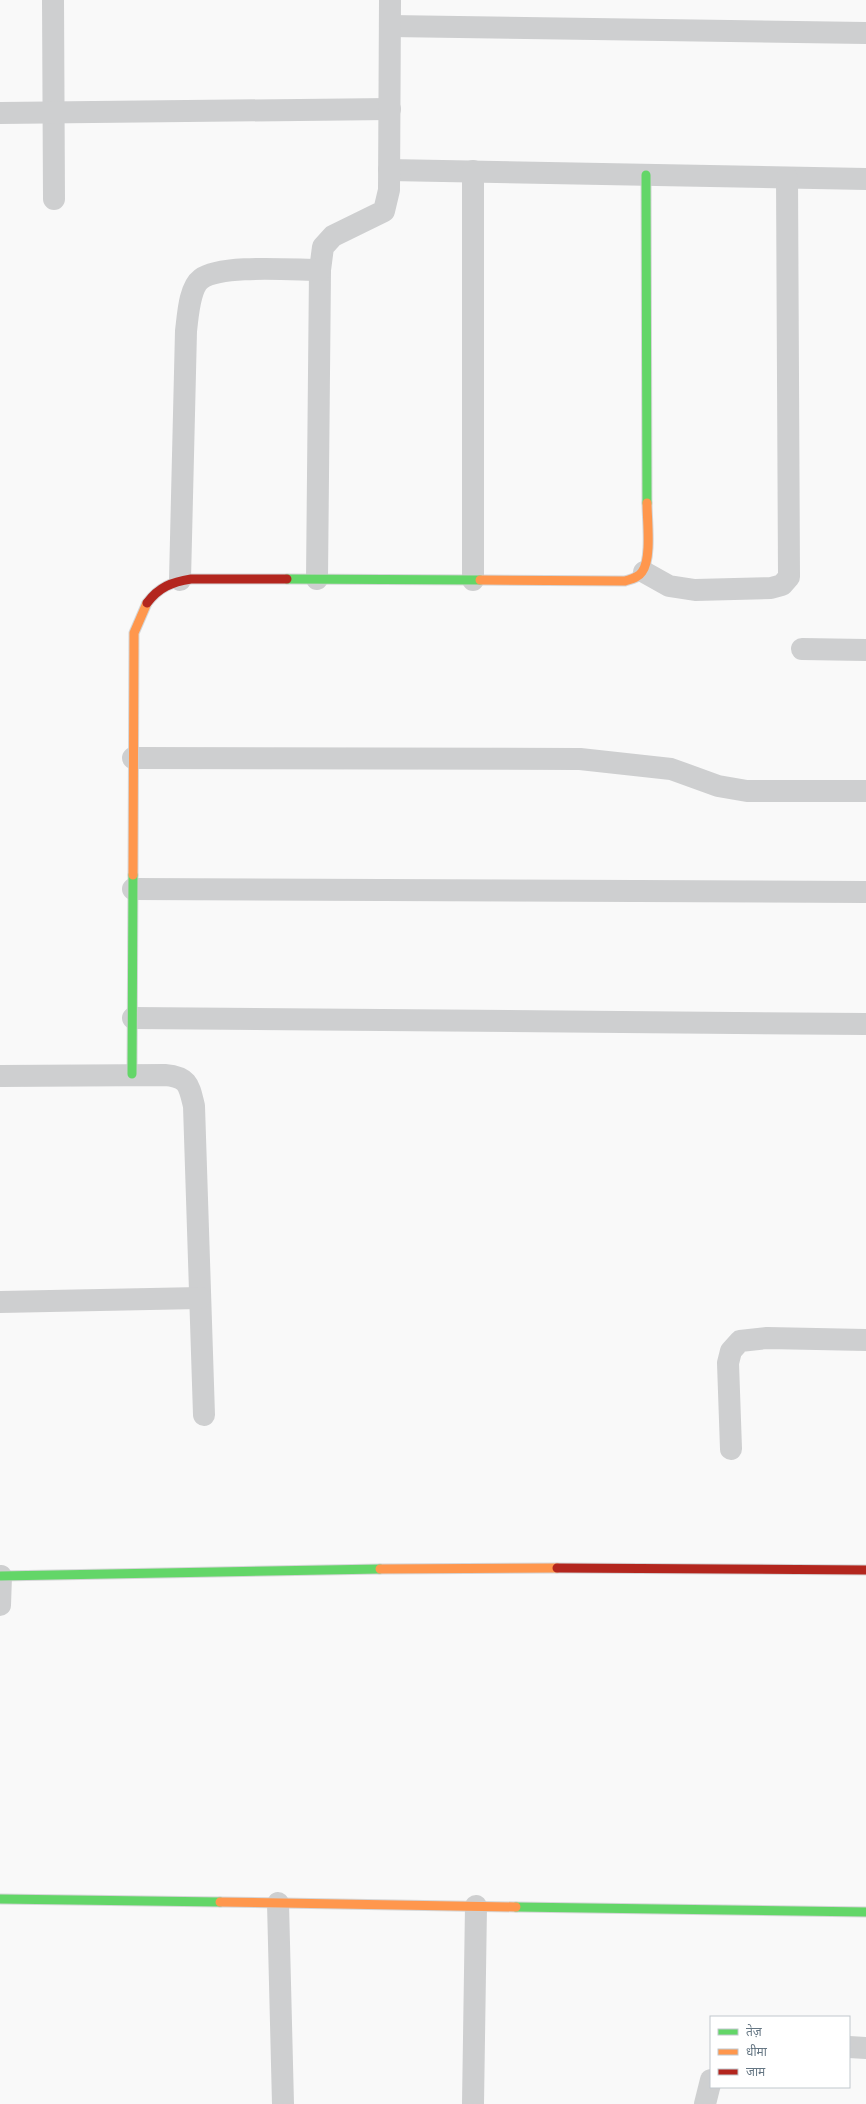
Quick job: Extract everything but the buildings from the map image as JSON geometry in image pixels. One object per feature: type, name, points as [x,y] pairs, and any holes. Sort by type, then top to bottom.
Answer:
[{"type":"street","points":[[53,0],[54,199]]},
{"type":"street","points":[[317,579],[320,270],[323,247],[333,236],[384,211],[389,190],[390,0]]},
{"type":"street","points":[[390,26],[866,33]]},
{"type":"street","points":[[0,113],[53,111],[390,109]]},
{"type":"street","points":[[389,170],[866,179]]},
{"type":"street","points":[[473,171],[473,580]]},
{"type":"street","points":[[132,1074],[134,634],[143,607],[152,595],[167,584],[180,580],[317,579],[625,581],[638,577],[644,572],[647,559],[646,175]]},
{"type":"street","points":[[644,572],[670,586],[695,590],[771,588],[782,585],[789,577],[787,178]]},
{"type":"street","points":[[180,580],[186,331],[190,298],[200,280],[212,274],[231,270],[320,270]]},
{"type":"street","points":[[802,649],[866,650]]},
{"type":"street","points":[[134,758],[580,760],[671,769],[718,786],[748,791],[866,791]]},
{"type":"street","points":[[133,889],[866,892]]},
{"type":"street","points":[[133,1018],[866,1024]]},
{"type":"street","points":[[0,1076],[132,1074],[178,1076],[188,1084],[194,1106],[204,1415]]},
{"type":"street","points":[[0,1302],[200,1298]]},
{"type":"street","points":[[731,1449],[728,1363],[731,1351],[740,1341],[767,1338],[866,1340]]},
{"type":"street","points":[[0,1605],[0,1576],[466,1567],[866,1570]]},
{"type":"street","points":[[0,1899],[866,1912]]},
{"type":"street","points":[[278,1903],[283,2104]]},
{"type":"street","points":[[473,2104],[476,1906]]},
{"type":"street","points":[[850,2047],[866,2048]]},
{"type":"street","points":[[705,2104],[710,2084]]},
{"type":"traffic: fast","points":[[646,175],[647,503]]},
{"type":"traffic: fast","points":[[287,579],[480,580]]},
{"type":"traffic: fast","points":[[132,1074],[133,875]]},
{"type":"traffic: fast","points":[[0,1576],[380,1569]]},
{"type":"traffic: fast","points":[[0,1899],[220,1902]]},
{"type":"traffic: fast","points":[[516,1907],[866,1912]]},
{"type":"traffic: slow","points":[[480,580],[625,581],[634,578],[642,572],[647,558],[647,503]]},
{"type":"traffic: slow","points":[[133,875],[134,633],[147,603]]},
{"type":"traffic: slow","points":[[380,1569],[557,1568]]},
{"type":"traffic: slow","points":[[220,1902],[516,1907]]},
{"type":"traffic: jam","points":[[147,603],[156,593],[166,586],[191,579],[287,579]]},
{"type":"traffic: jam","points":[[557,1568],[866,1570]]}]
